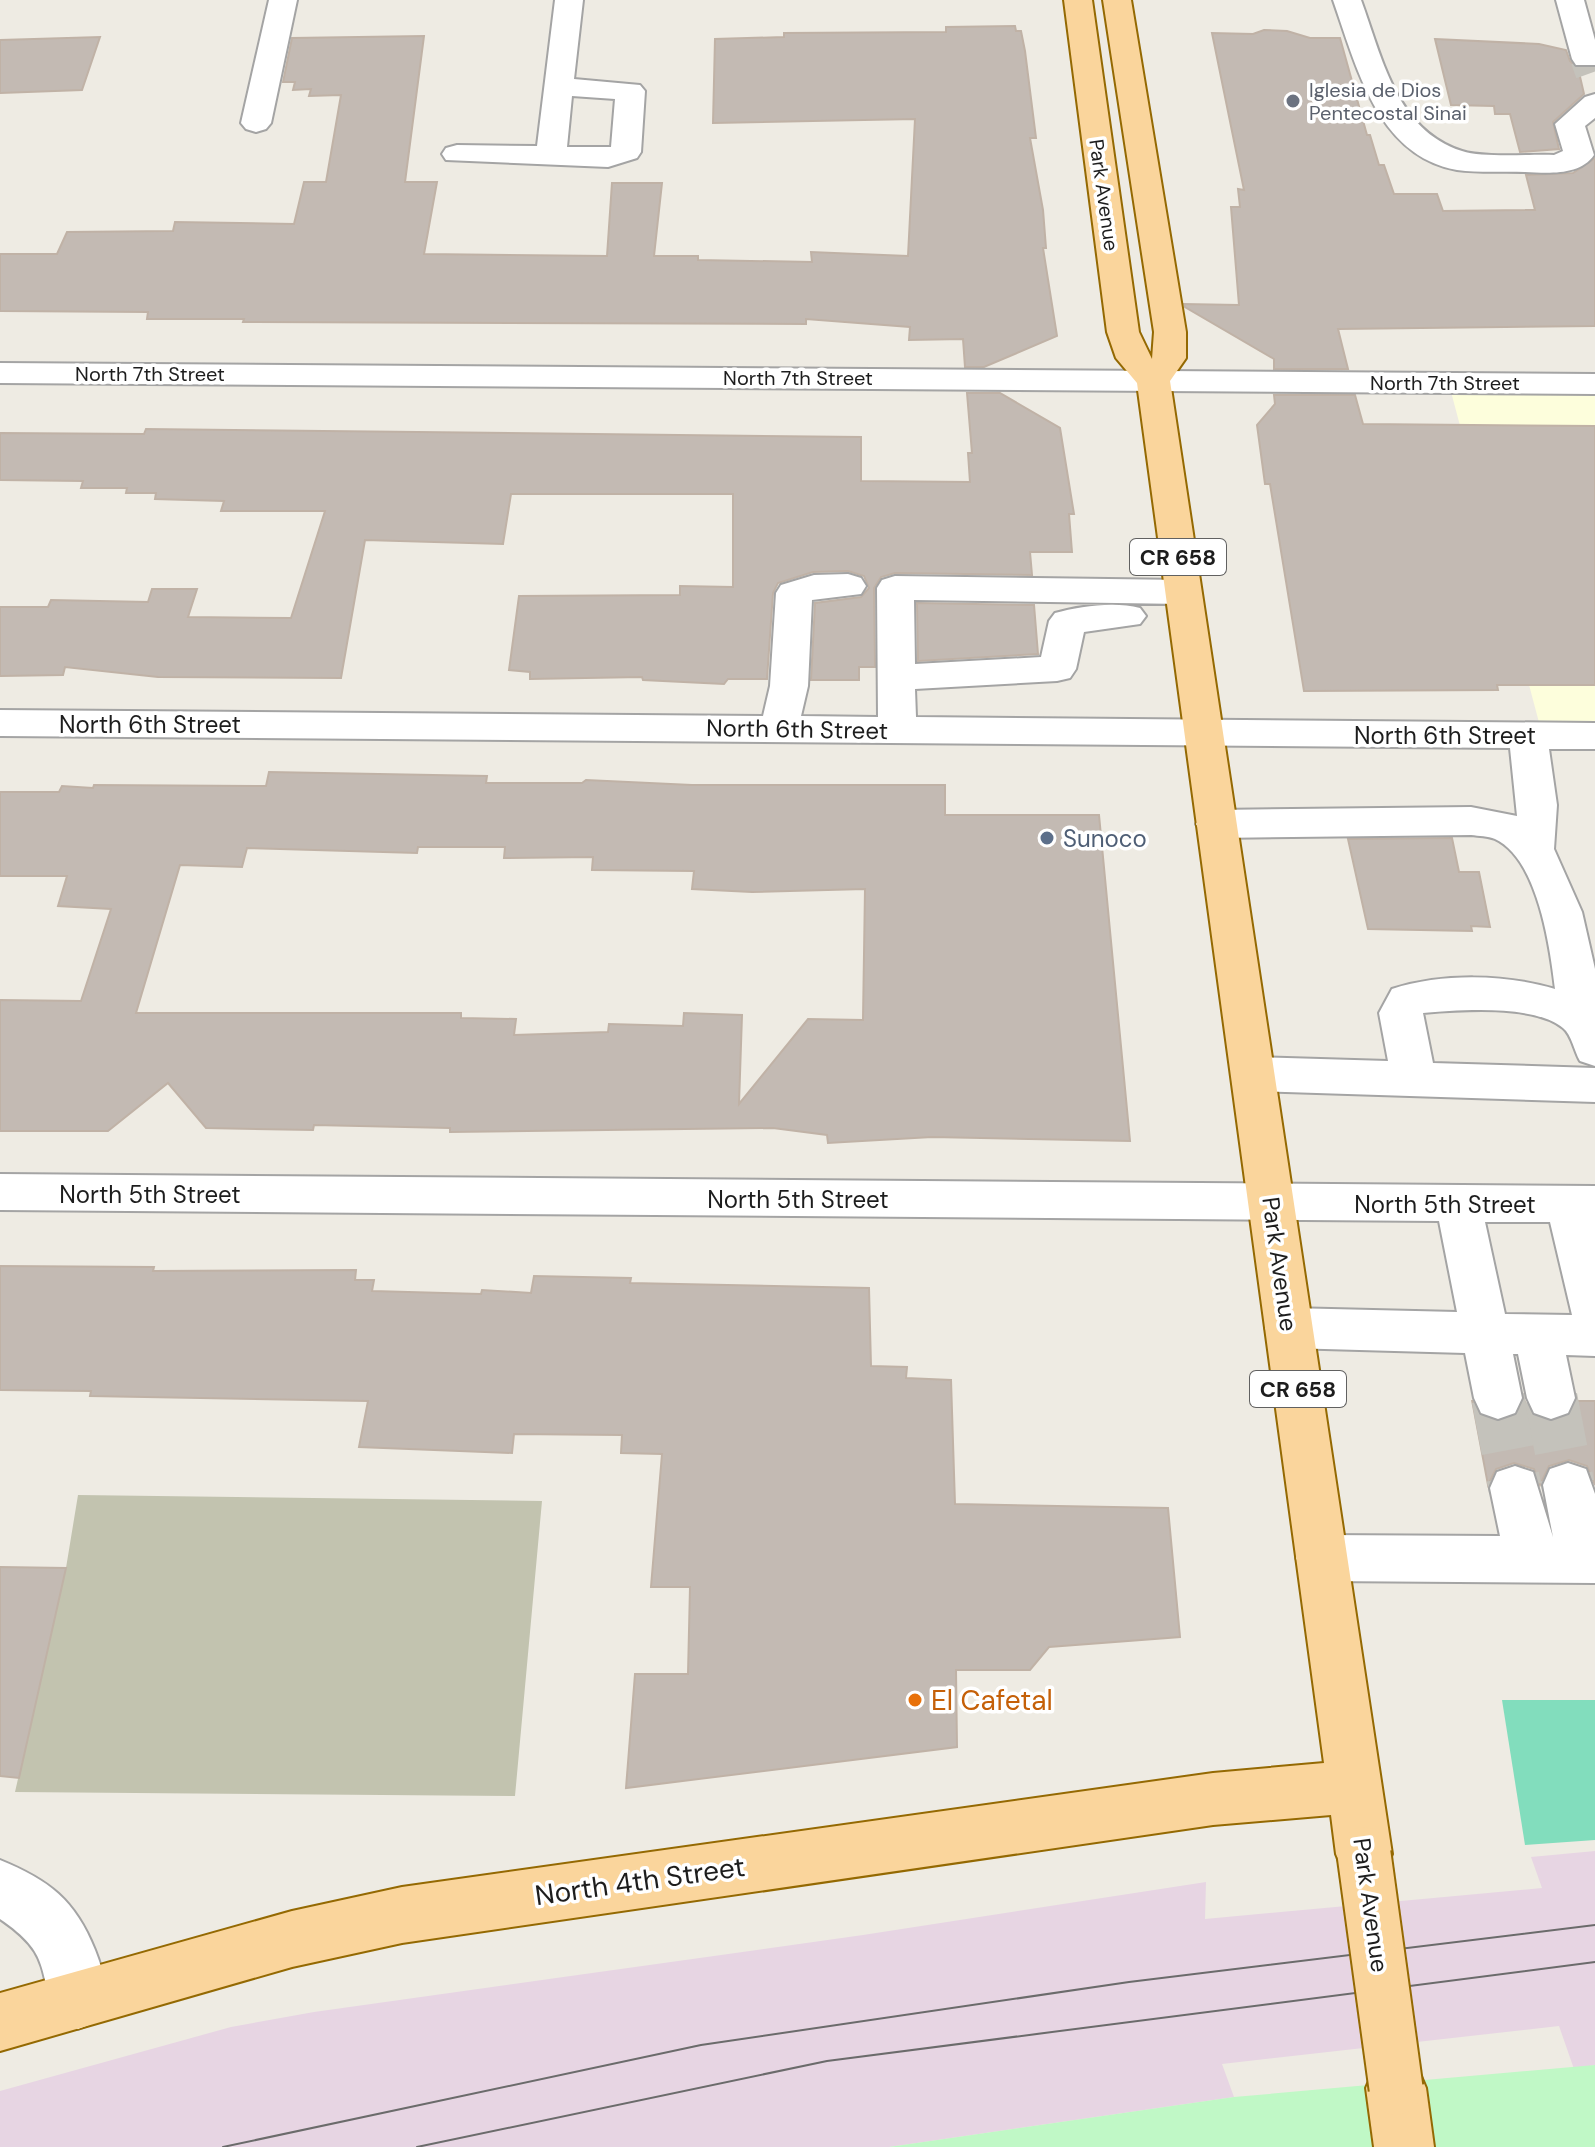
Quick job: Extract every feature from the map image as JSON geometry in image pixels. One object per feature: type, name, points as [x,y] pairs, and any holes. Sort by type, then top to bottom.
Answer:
[{"type":"main road","name":"Park Avenue","points":[[1078,0],[1123,332],[1133,358],[1153,381],[1404,2147]]},
{"type":"main road","name":"Park Avenue","points":[[1117,0],[1170,332],[1169,358],[1153,381]]},
{"type":"main road","name":"North 4th Street","points":[[0,2022],[292,1939],[402,1915],[1213,1799],[1354,1787]]},
{"type":"street","points":[[256,123],[283,0]]},
{"type":"street","points":[[551,155],[569,0]]},
{"type":"street","points":[[1347,0],[1384,102],[1420,143],[1459,161],[1558,164],[1579,155],[1570,124],[1595,103]]},
{"type":"street","points":[[1570,0],[1591,73]]},
{"type":"street","points":[[457,154],[608,158],[626,152],[630,91],[561,87]]},
{"type":"street","name":"North 7th Street","points":[[0,373],[1595,384]]},
{"type":"street","points":[[779,729],[789,686],[794,593],[814,587],[848,586]]},
{"type":"street","points":[[897,730],[895,588],[1184,601]]},
{"type":"street","points":[[896,678],[1057,669],[1068,621],[1184,601]]},
{"type":"street","name":"North 6th Street","points":[[0,723],[1527,736],[1591,746]]},
{"type":"street","points":[[1527,736],[1537,783],[1539,821],[1534,848]]},
{"type":"street","points":[[1216,824],[1471,821],[1509,828],[1534,848],[1548,872],[1576,972],[1588,1033]]},
{"type":"street","points":[[1414,1080],[1401,1013],[1407,1000],[1427,995],[1531,998],[1556,1003],[1588,1033]]},
{"type":"street","points":[[1253,1074],[1595,1085]]},
{"type":"street","name":"North 5th Street","points":[[0,1192],[1582,1204]]},
{"type":"street","points":[[1582,1204],[1595,1313]]},
{"type":"street","points":[[1459,1205],[1498,1398]]},
{"type":"street","points":[[1289,1328],[1595,1336]]},
{"type":"street","points":[[1538,1335],[1551,1398]]},
{"type":"street","points":[[1322,1558],[1589,1560],[1568,1485]]},
{"type":"street","points":[[1515,1488],[1530,1558]]},
{"type":"street","points":[[0,1888],[28,1904],[51,1923],[68,1947],[76,1973],[78,2000]]},
{"type":"shaded area","points":[[1450,388],[1595,388],[1595,731],[1541,730]]},
{"type":"shaded area","points":[[78,1495],[542,1501],[515,1796],[15,1792],[66,1568]]},
{"type":"shaded area","points":[[1595,1851],[1595,2065],[1574,2069],[1559,2026],[1222,2064],[1234,2097],[889,2147],[0,2147],[0,2091],[231,2027],[314,2012],[863,1935],[1206,1882],[1205,1919],[1542,1888],[1531,1857]]},
{"type":"green space","points":[[1502,1700],[1595,1700],[1595,1840],[1525,1845]]},
{"type":"green space","points":[[1595,2065],[1595,2147],[889,2147],[1234,2097]]},
{"type":"building","points":[[1015,26],[1016,31],[1021,31],[1025,51],[1036,138],[1030,138],[1043,210],[1046,248],[1043,248],[1057,336],[984,367],[965,367],[963,339],[909,340],[910,327],[806,319],[806,324],[243,322],[244,319],[147,319],[148,312],[0,311],[0,254],[57,254],[67,232],[173,231],[175,222],[294,224],[304,182],[326,182],[341,95],[309,96],[311,89],[293,90],[295,82],[283,82],[292,38],[424,36],[405,182],[437,182],[424,254],[607,256],[612,183],[662,183],[654,256],[812,262],[811,252],[908,256],[915,119],[713,123],[715,39],[784,37],[784,33],[946,32],[946,27]]},
{"type":"building","points":[[1264,30],[1287,31],[1310,38],[1340,38],[1367,135],[1370,135],[1379,165],[1384,165],[1394,194],[1437,194],[1443,211],[1535,210],[1526,175],[1573,173],[1595,158],[1595,326],[1338,329],[1348,369],[1274,369],[1274,359],[1185,307],[1184,304],[1239,305],[1231,207],[1240,207],[1238,189],[1244,190],[1212,33],[1253,34]]},
{"type":"building","points":[[100,37],[82,90],[0,93],[0,40]]},
{"type":"building","points":[[1435,39],[1539,44],[1566,50],[1570,61],[1578,68],[1584,94],[1553,122],[1559,149],[1520,152],[1510,114],[1495,114],[1494,106],[1451,105]]},
{"type":"building","points":[[967,393],[1000,393],[1060,428],[1074,514],[1069,514],[1072,552],[1030,552],[1032,575],[895,573],[881,577],[874,588],[875,667],[859,667],[859,680],[811,680],[815,603],[861,597],[869,588],[864,576],[848,571],[813,572],[778,583],[773,593],[767,679],[728,679],[724,684],[643,680],[642,677],[530,679],[530,672],[509,670],[519,596],[680,595],[680,586],[733,587],[733,494],[511,494],[503,544],[365,540],[341,678],[158,677],[65,667],[63,675],[0,676],[0,607],[48,607],[51,600],[148,602],[152,589],[197,589],[188,617],[291,618],[325,511],[221,511],[224,501],[155,499],[156,493],[126,493],[127,488],[81,488],[83,481],[0,480],[0,433],[144,434],[146,429],[861,437],[861,481],[970,482],[968,453],[972,453]]},
{"type":"building","points":[[1274,395],[1355,395],[1363,424],[1595,426],[1595,685],[1497,685],[1498,690],[1304,691],[1270,484],[1265,484],[1257,425],[1275,404]]},
{"type":"building","points":[[917,603],[1034,605],[1038,654],[918,661]]},
{"type":"building","points":[[269,772],[487,776],[486,783],[582,783],[586,780],[692,785],[945,785],[945,815],[1099,815],[1130,1141],[932,1137],[828,1143],[827,1135],[773,1128],[450,1132],[450,1128],[314,1125],[313,1130],[206,1128],[168,1083],[108,1131],[0,1131],[0,1000],[81,1001],[111,909],[58,906],[67,876],[0,876],[0,792],[59,792],[62,786],[93,788],[94,785],[266,786]],"holes":[[[418,847],[505,847],[504,858],[593,857],[592,870],[694,871],[692,889],[752,892],[865,889],[863,1020],[808,1019],[739,1104],[742,1015],[684,1013],[683,1026],[609,1024],[608,1032],[514,1035],[516,1019],[461,1018],[461,1013],[136,1013],[180,865],[242,867],[247,848],[417,853]]]},
{"type":"building","points":[[1452,838],[1459,872],[1479,872],[1490,927],[1471,926],[1472,931],[1368,929],[1348,839]]},
{"type":"building","points":[[0,1266],[154,1267],[153,1271],[356,1270],[355,1280],[374,1280],[372,1291],[481,1294],[482,1290],[531,1293],[534,1276],[631,1278],[630,1283],[869,1288],[871,1366],[907,1367],[906,1378],[951,1380],[955,1504],[1168,1508],[1180,1637],[1049,1647],[1030,1670],[956,1670],[957,1747],[626,1788],[635,1674],[688,1674],[690,1587],[651,1587],[662,1454],[621,1453],[622,1435],[514,1434],[512,1453],[359,1447],[368,1401],[90,1396],[91,1391],[0,1390]]},
{"type":"building","points":[[1472,1400],[1480,1416],[1497,1422],[1516,1416],[1524,1400],[1533,1416],[1550,1422],[1569,1416],[1577,1401],[1595,1401],[1595,1485],[1587,1466],[1569,1460],[1549,1466],[1540,1485],[1534,1469],[1514,1463],[1496,1469],[1488,1485]]},
{"type":"building","points":[[0,1567],[66,1568],[19,1778],[0,1776]]},
{"type":"tunnel","points":[[1586,59],[1591,73]]},
{"type":"tunnel","points":[[1498,1398],[1515,1488]]},
{"type":"tunnel","points":[[1551,1398],[1568,1485]]},
{"type":"tram line","points":[[223,2147],[701,2045],[1129,1982],[1595,1925]]},
{"type":"tram line","points":[[417,2147],[827,2061],[1595,1962]]},
{"type":"place","name":"Iglesia de Dios Pentecostal Sinai","points":[[1293,101]]},
{"type":"place","name":"Sunoco","points":[[1047,838]]},
{"type":"place","name":"El Cafetal","points":[[915,1700]]}]
